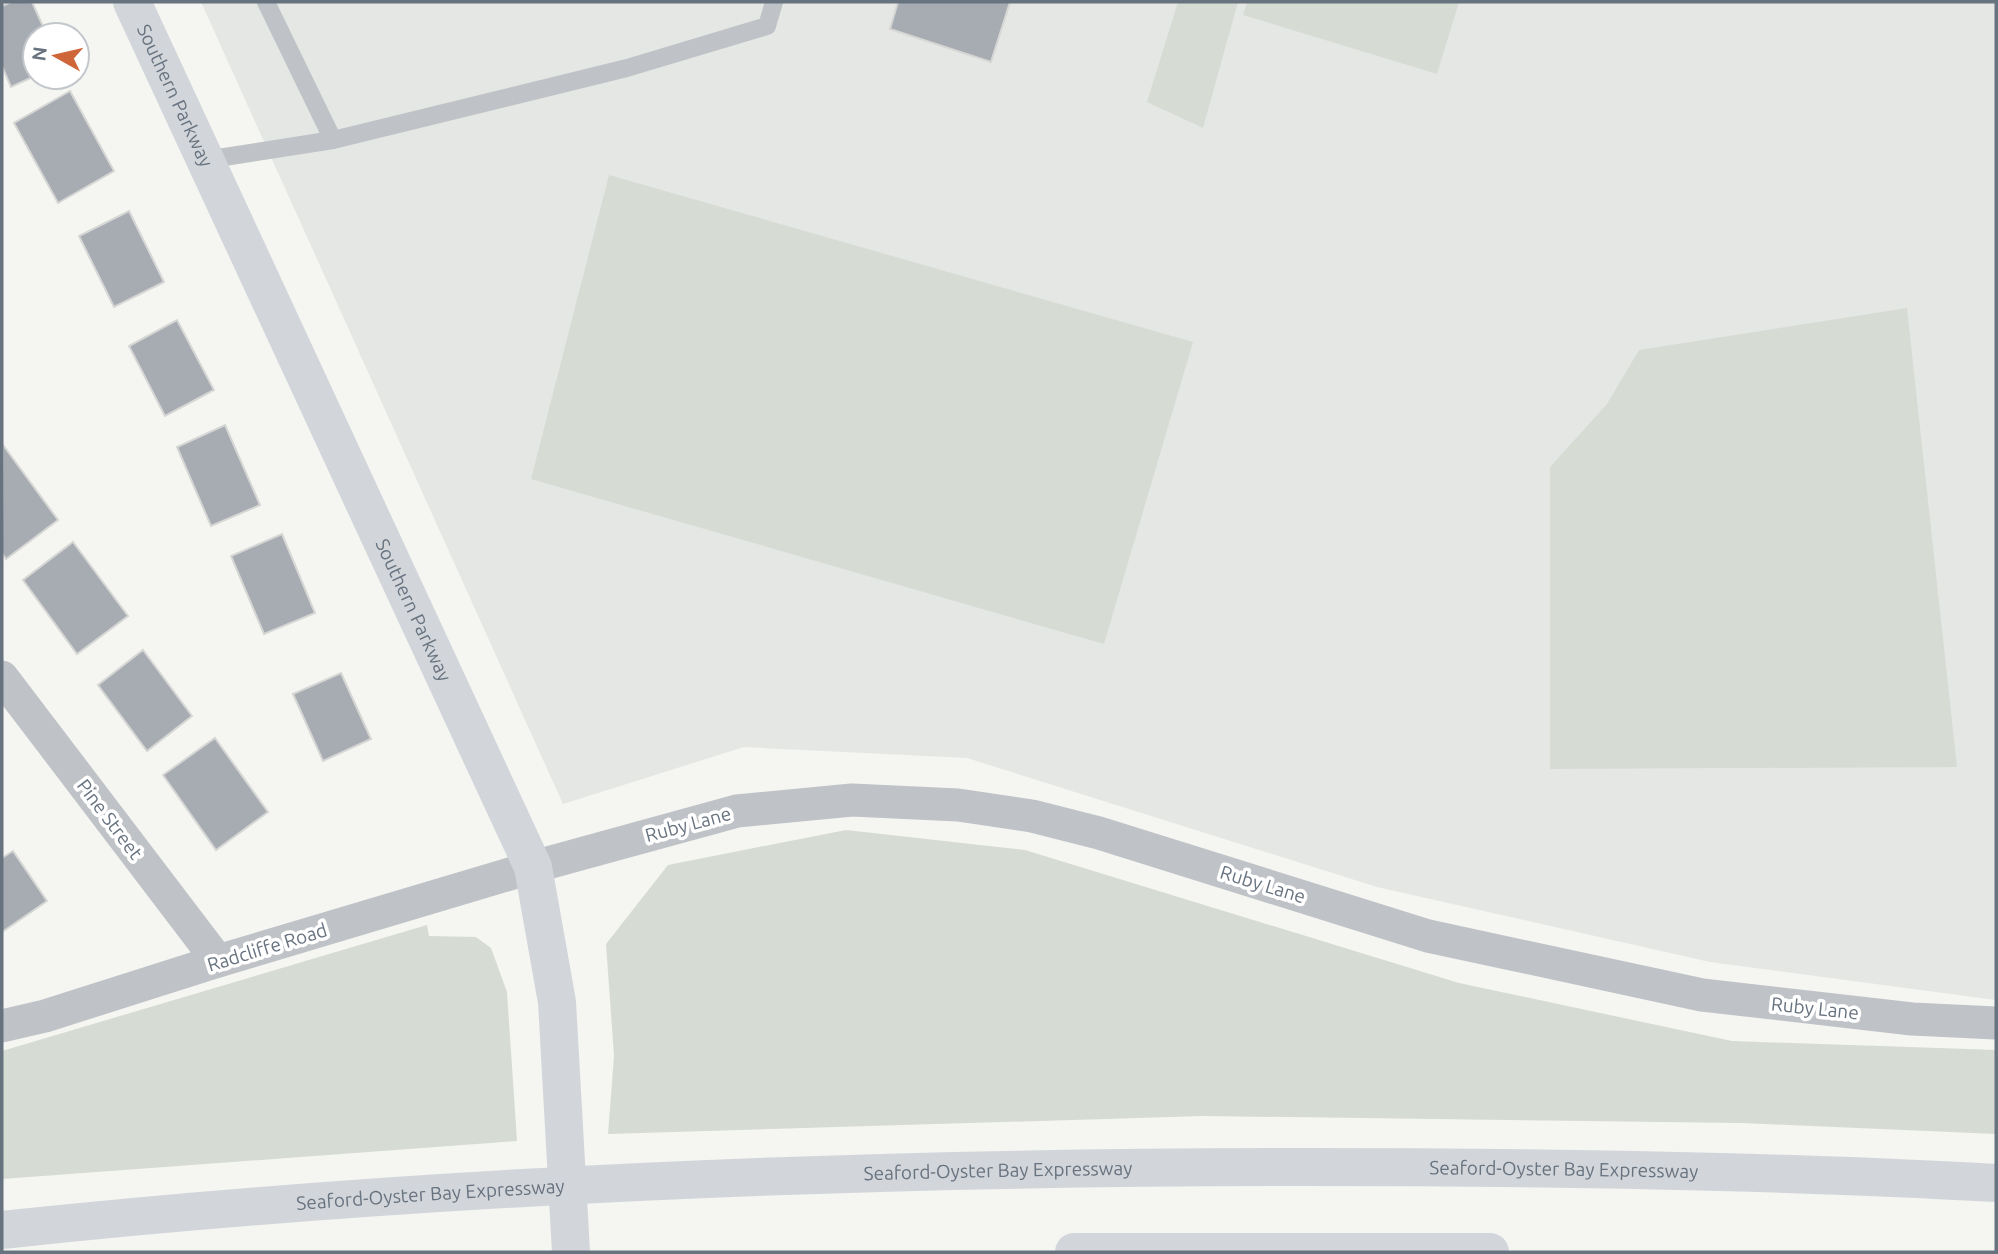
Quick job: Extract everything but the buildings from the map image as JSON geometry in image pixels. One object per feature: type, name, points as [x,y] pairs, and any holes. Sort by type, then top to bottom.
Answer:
[{"type":"main road","name":"Southern Parkway","points":[[132,2],[533,867],[556,1002],[571,1252]]},
{"type":"main road","name":"Seaford-Oyster Bay Expressway","points":[[2,1230],[365,1199],[594,1184],[873,1171],[1428,1167],[1996,1183]]},
{"type":"main road","points":[[1074,1252],[1490,1252]]},
{"type":"street","name":"Pine Street","points":[[2,677],[218,961]]},
{"type":"street","name":"Ruby Lane","points":[[533,867],[737,811],[852,800],[958,805],[1032,816],[1098,833],[1428,936],[1702,995],[1912,1019],[1996,1023]]},
{"type":"street","name":"Radcliffe Road","points":[[2,1026],[45,1016],[533,867]]},
{"type":"lane","points":[[266,2],[333,140]]},
{"type":"lane","points":[[205,160],[333,140],[627,68],[767,26],[774,2]]},
{"type":"shaded area","points":[[201,2],[1996,2],[1996,1000],[1710,962],[1377,887],[967,758],[744,747],[563,804]]},
{"type":"shaded area","points":[[1178,2],[1238,2],[1203,128],[1147,102]]},
{"type":"shaded area","points":[[1247,2],[1459,2],[1437,74],[1243,15]]},
{"type":"shaded area","points":[[609,175],[1193,342],[1104,644],[531,479]]},
{"type":"shaded area","points":[[1907,308],[1957,767],[1550,769],[1550,467],[1607,404],[1639,350]]},
{"type":"shaded area","points":[[846,830],[1025,850],[1459,983],[1732,1041],[1996,1050],[1996,1134],[1742,1123],[1203,1116],[608,1134],[614,1056],[606,944],[668,865]]},
{"type":"shaded area","points":[[427,925],[429,936],[476,937],[491,948],[507,992],[517,1141],[2,1179],[2,1051]]}]
